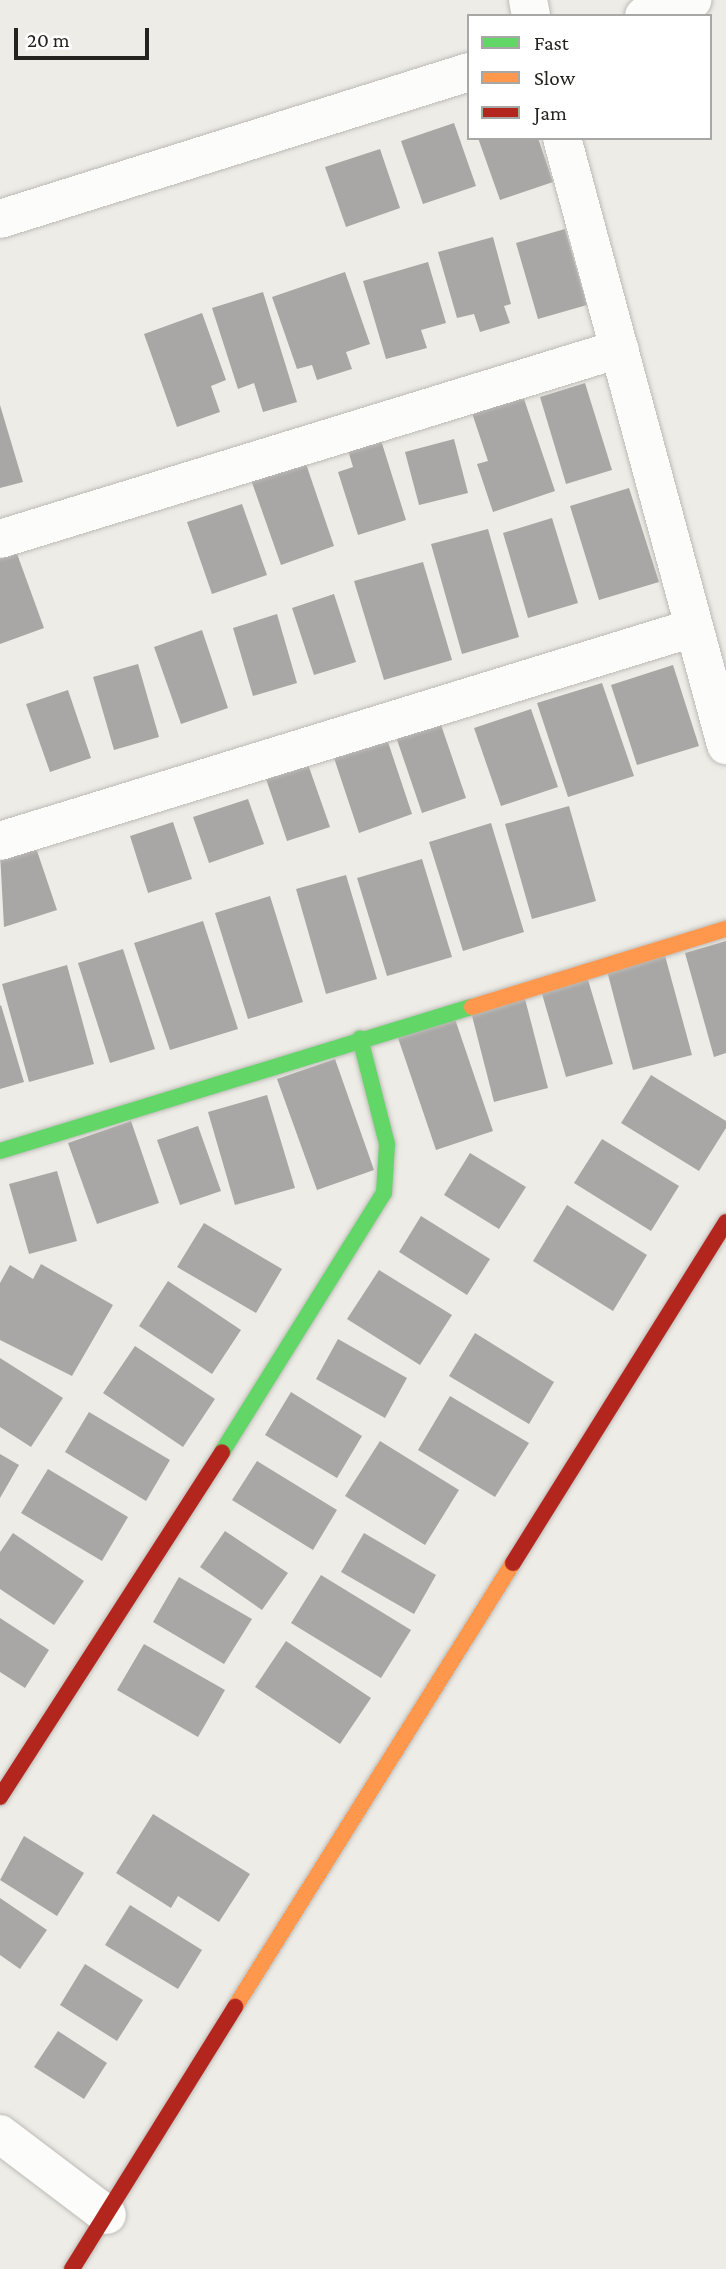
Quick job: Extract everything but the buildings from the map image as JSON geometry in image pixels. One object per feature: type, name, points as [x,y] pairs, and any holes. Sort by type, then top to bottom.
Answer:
[{"type":"street","points":[[650,14],[692,0]]},
{"type":"street","points":[[0,219],[467,73]]},
{"type":"street","points":[[563,140],[726,745]]},
{"type":"street","points":[[0,539],[619,349]]},
{"type":"street","points":[[0,841],[693,628]]},
{"type":"street","points":[[0,1151],[360,1038],[726,929]]},
{"type":"street","points":[[0,1797],[384,1193],[387,1144],[360,1038]]},
{"type":"street","points":[[72,2269],[726,1222]]},
{"type":"street","points":[[0,2134],[107,2215]]},
{"type":"traffic: fast","points":[[0,1151],[472,1007]]},
{"type":"traffic: fast","points":[[222,1452],[384,1193],[387,1144],[360,1038]]},
{"type":"traffic: slow","points":[[472,1007],[726,929]]},
{"type":"traffic: slow","points":[[235,2007],[513,1563]]},
{"type":"traffic: jam","points":[[513,1563],[726,1222]]},
{"type":"traffic: jam","points":[[0,1797],[222,1452]]},
{"type":"traffic: jam","points":[[72,2269],[235,2007]]}]
